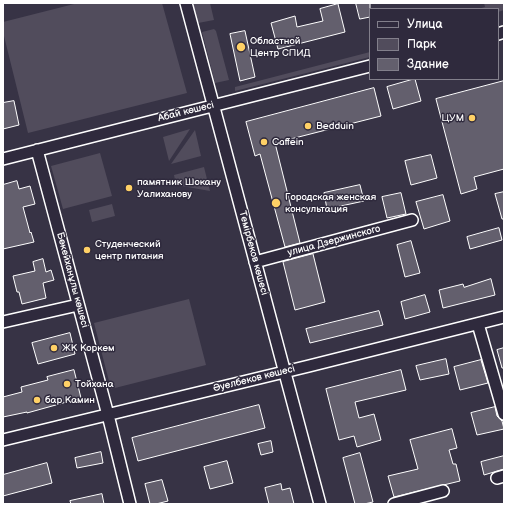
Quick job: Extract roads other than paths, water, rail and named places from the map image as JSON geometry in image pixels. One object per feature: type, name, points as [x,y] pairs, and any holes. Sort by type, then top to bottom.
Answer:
[{"type":"street","name":"Темірбеков көшесі","points":[[186,3],[320,504]]},
{"type":"street","name":"Абай көшесі","points":[[3,159],[369,66]]},
{"type":"street","name":"Бөкейханұлы көшесі","points":[[37,150],[108,415],[130,504]]},
{"type":"street","name":"улица Дзержинского","points":[[255,262],[412,220]]},
{"type":"street","points":[[3,322],[78,305]]},
{"type":"street","name":"Әуелбеков көшесі","points":[[3,440],[504,317]]},
{"type":"street","points":[[478,324],[504,414]]},
{"type":"street","points":[[394,504],[443,491]]},
{"type":"place","name":"Областной Центр СПИД","points":[[241,47]]},
{"type":"place","name":"ЦУМ","points":[[472,118]]},
{"type":"place","name":"Bedduin","points":[[308,126]]},
{"type":"place","name":"Caffein","points":[[264,142]]},
{"type":"place","name":"памятник Шокану Уалиханову","points":[[129,188]]},
{"type":"place","name":"Городская женская консультация","points":[[276,203]]},
{"type":"place","name":"Студенческий центр питания","points":[[87,250]]},
{"type":"place","name":"ЖК Коркем","points":[[54,348]]},
{"type":"place","name":"Тойхана","points":[[67,384]]},
{"type":"place","name":"бар Камин","points":[[37,400]]}]
